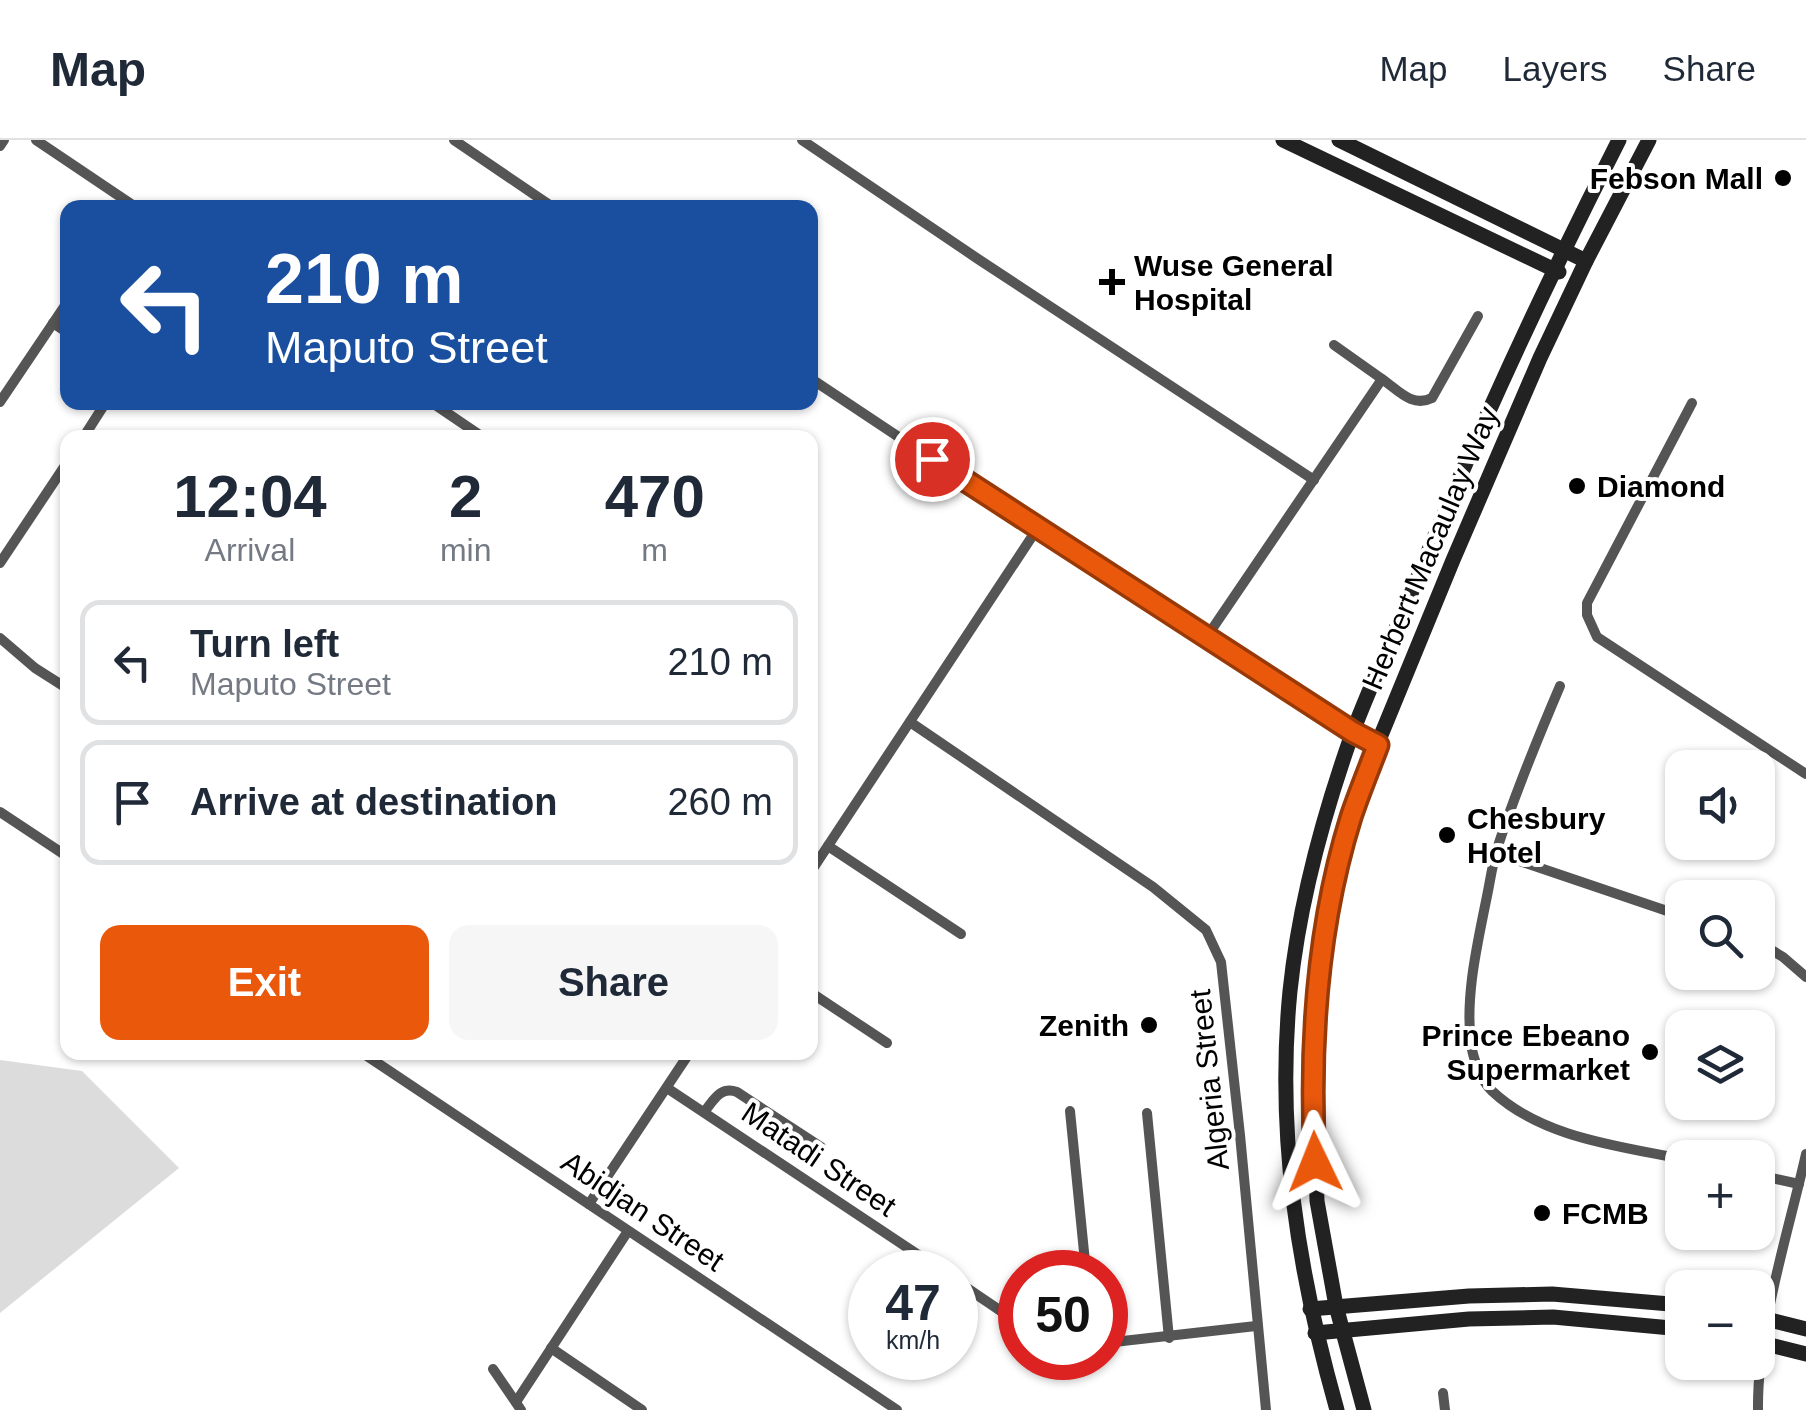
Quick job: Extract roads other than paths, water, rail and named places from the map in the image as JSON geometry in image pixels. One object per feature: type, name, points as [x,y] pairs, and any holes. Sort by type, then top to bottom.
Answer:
[{"type":"main road","points":[[1283,140],[1302,144],[1576,280]]},
{"type":"main road","points":[[1339,140],[1586,260]]},
{"type":"main road","name":"Herbert Macaulay Way","points":[[1337,1410],[1310,1309],[1293,1208],[1286,1127],[1290,990],[1305,896],[1353,732],[1428,550],[1553,270],[1619,140]]},
{"type":"main road","name":"Herbert Macaulay Way","points":[[1364,1410],[1341,1330],[1316,1201],[1316,995],[1330,902],[1350,818],[1460,543],[1576,280],[1649,140]]},
{"type":"main road","points":[[1310,1309],[1468,1296],[1552,1294],[1665,1304]]},
{"type":"main road","points":[[1315,1333],[1469,1319],[1553,1317],[1665,1327]]},
{"type":"main road","points":[[1775,1321],[1806,1329]]},
{"type":"main road","points":[[1775,1346],[1806,1354]]},
{"type":"street","points":[[0,146],[4,140]]},
{"type":"street","points":[[36,140],[124,200]]},
{"type":"street","points":[[454,140],[542,200]]},
{"type":"street","points":[[802,140],[1314,480]]},
{"type":"street","points":[[0,402],[60,312]]},
{"type":"street","points":[[1334,345],[1419,402],[1432,398],[1478,316]]},
{"type":"street","points":[[53,322],[60,327]]},
{"type":"street","points":[[1206,638],[1382,379]]},
{"type":"street","points":[[818,383],[1037,529],[1378,745]]},
{"type":"street","points":[[1692,403],[1587,603],[1586,615],[1597,637],[1806,774]]},
{"type":"street","points":[[443,410],[472,430]]},
{"type":"street","points":[[0,563],[60,473]]},
{"type":"street","points":[[818,861],[1037,529]]},
{"type":"street","points":[[0,638],[60,684]]},
{"type":"street","points":[[1560,686],[1524,772],[1496,854],[1471,1000],[1471,1046],[1484,1083],[1526,1115],[1562,1132],[1665,1155]]},
{"type":"street","name":"Algeria Street","points":[[910,722],[1153,887],[1206,930],[1221,962],[1266,1410]]},
{"type":"street","points":[[0,812],[60,852]]},
{"type":"street","points":[[828,846],[960,934]]},
{"type":"street","points":[[1496,854],[1665,910]]},
{"type":"street","points":[[1775,952],[1806,977]]},
{"type":"street","points":[[818,997],[887,1043]]},
{"type":"street","name":"Abidjan Street","points":[[373,1060],[897,1410]]},
{"type":"street","points":[[589,1204],[685,1060]]},
{"type":"street","name":"Matadi Street","points":[[667,1088],[911,1250]]},
{"type":"street","points":[[704,1112],[720,1092],[730,1089],[821,1146]]},
{"type":"street","points":[[1070,1110],[1084,1250]]},
{"type":"street","points":[[1146,1113],[1168,1338]]},
{"type":"street","points":[[1775,1273],[1806,1154]]},
{"type":"street","points":[[1775,1179],[1799,1184]]},
{"type":"street","points":[[492,1369],[519,1406],[551,1348],[628,1231]]},
{"type":"street","points":[[1128,1341],[1256,1326]]},
{"type":"street","points":[[551,1348],[642,1410]]},
{"type":"street","points":[[1758,1410],[1759,1380]]},
{"type":"street","points":[[1443,1393],[1445,1410]]},
{"type":"place","name":"Febson Mall","points":[[1783,178]]},
{"type":"place","name":"Wuse General Hospital","points":[[1112,282]]},
{"type":"place","name":"Diamond","points":[[1577,486]]},
{"type":"place","name":"Chesbury Hotel","points":[[1447,835]]},
{"type":"place","name":"Zenith","points":[[1149,1025]]},
{"type":"place","name":"Prince Ebeano Supermarket","points":[[1650,1052]]},
{"type":"place","name":"FCMB","points":[[1542,1213]]}]
